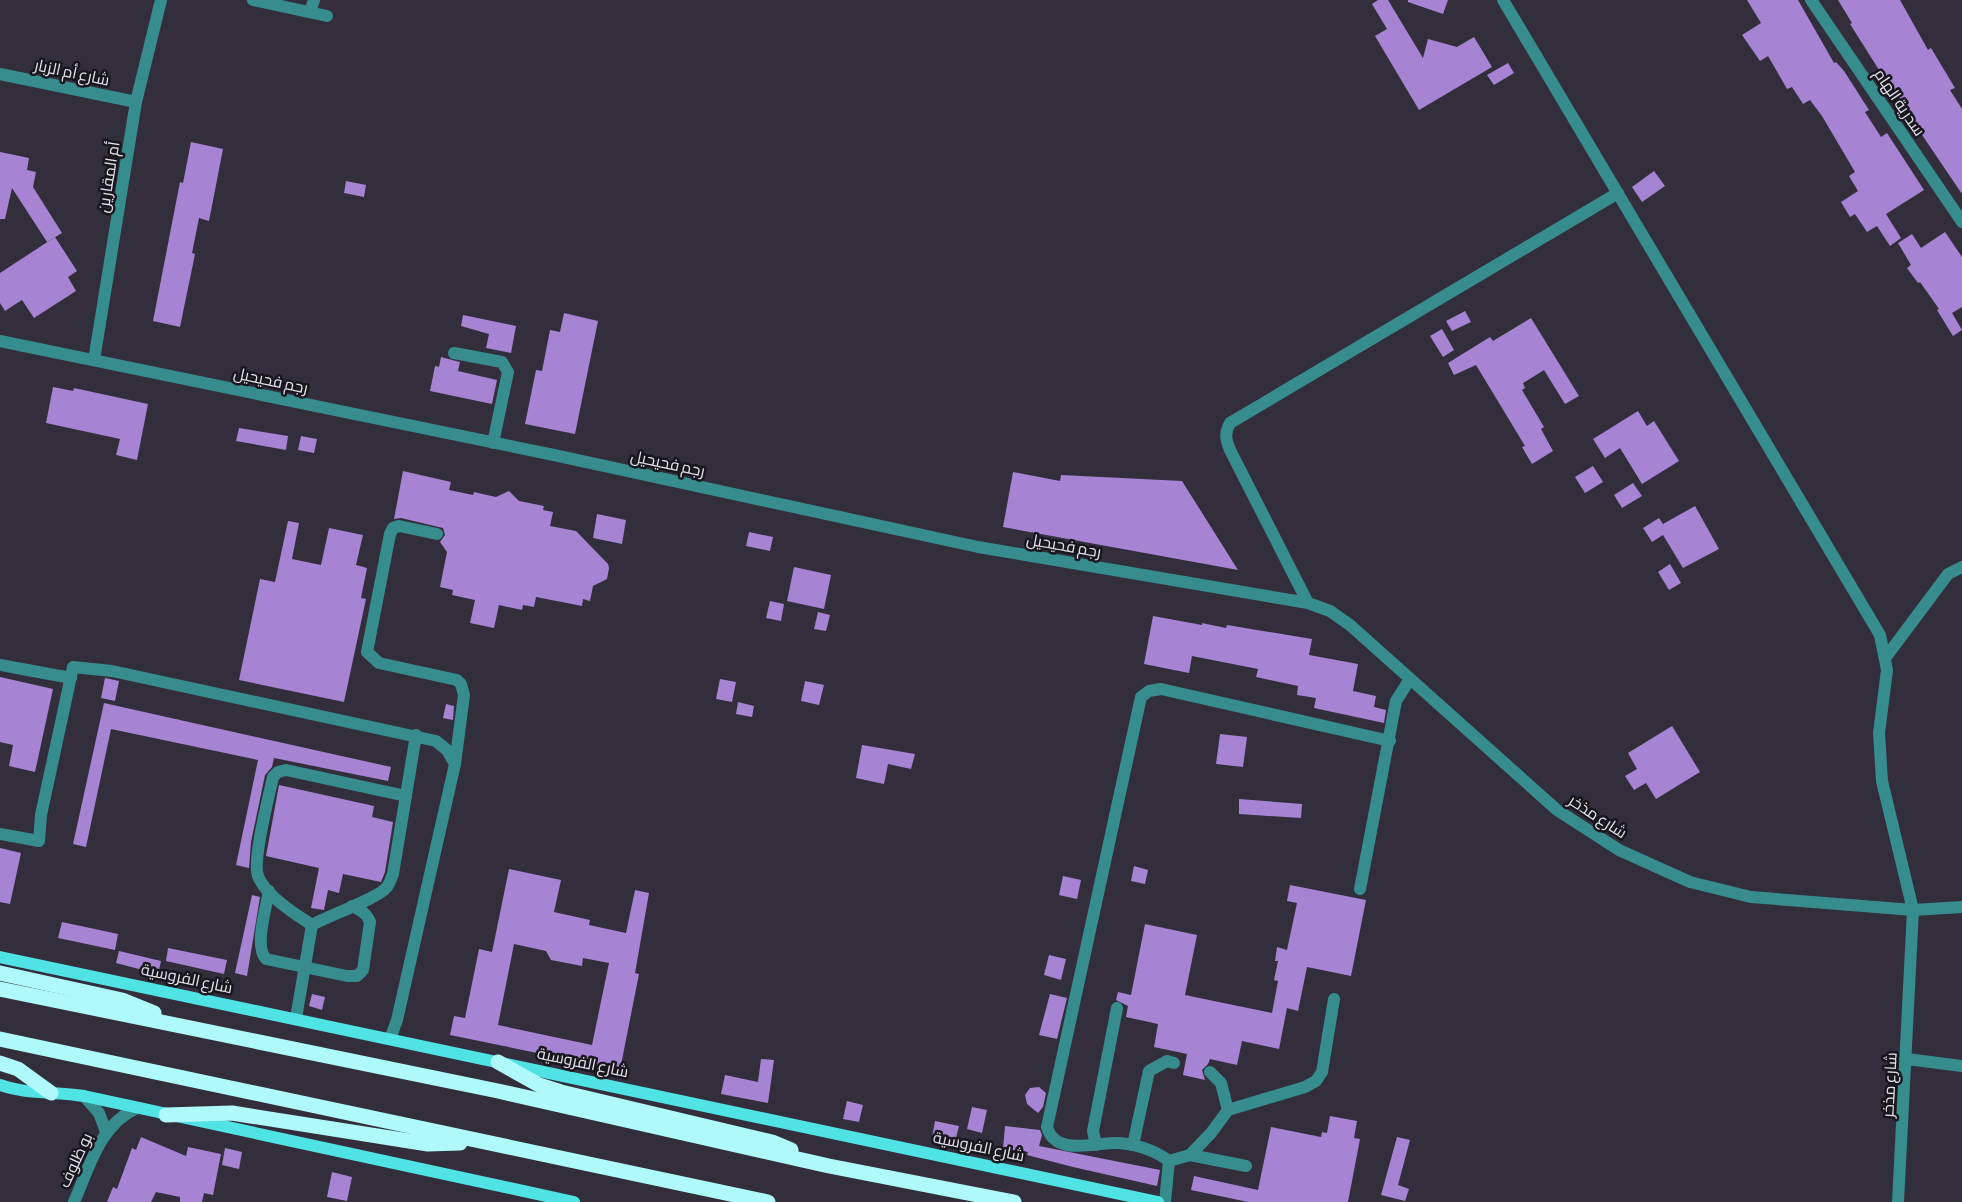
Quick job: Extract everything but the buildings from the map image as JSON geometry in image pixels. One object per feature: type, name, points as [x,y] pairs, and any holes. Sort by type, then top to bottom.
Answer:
[{"type":"highway","points":[[0,973],[122,1000],[198,1029]]},
{"type":"highway","points":[[0,989],[498,1092],[829,1166],[1014,1202]]},
{"type":"highway","points":[[0,1039],[768,1202]]},
{"type":"highway","points":[[498,1062],[539,1085],[561,1092],[772,1142],[829,1166]]},
{"type":"highway","points":[[0,1063],[18,1069],[51,1093]]},
{"type":"highway","points":[[166,1115],[232,1113],[428,1144],[482,1142]]},
{"type":"main road","name":"شارع الفروسية","points":[[0,957],[296,1018],[1158,1202]]},
{"type":"main road","points":[[0,1085],[28,1092],[84,1096],[574,1202]]},
{"type":"street","name":"أم المقارين","points":[[94,360],[136,102],[161,0]]},
{"type":"street","points":[[253,0],[312,6],[327,16]]},
{"type":"street","points":[[1503,0],[1880,635],[1886,657],[1887,670],[1879,733],[1881,766],[1913,910]]},
{"type":"street","name":"سدرية الهام","points":[[1811,0],[1962,222]]},
{"type":"street","name":"شارع أم الزبار","points":[[0,74],[136,102]]},
{"type":"street","points":[[1308,603],[1230,450],[1226,440],[1226,431],[1230,423],[1618,192]]},
{"type":"street","name":"رجم فحيحيل","points":[[0,341],[494,443],[978,547],[1308,603],[1330,611]]},
{"type":"street","points":[[454,353],[502,362],[508,372],[494,443]]},
{"type":"street","points":[[390,1039],[397,1020],[455,764],[464,695],[461,684],[457,680],[379,664],[367,652],[390,534],[393,528],[398,526],[437,534]]},
{"type":"street","points":[[1886,657],[1948,574],[1962,567]]},
{"type":"street","name":"شارع مذخر","points":[[1330,611],[1350,625],[1557,810],[1619,850],[1690,882],[1751,897],[1913,910],[1962,907]]},
{"type":"street","points":[[0,665],[71,678]]},
{"type":"street","points":[[0,834],[39,841],[41,815],[74,667],[112,670],[416,735],[436,741],[447,750],[455,764]]},
{"type":"street","points":[[1360,889],[1390,741],[1396,701],[1410,679]]},
{"type":"street","points":[[1169,1161],[1160,1153],[1134,1145],[1116,1143],[1096,1145],[1058,1143],[1050,1135],[1047,1127],[1141,697],[1149,690],[1161,689],[1390,741]]},
{"type":"street","points":[[312,925],[380,894],[388,887],[393,874],[416,735]]},
{"type":"street","points":[[312,925],[287,908],[257,875],[259,846],[273,777],[278,772],[286,770],[406,796]]},
{"type":"street","points":[[270,891],[259,945],[262,955],[266,959],[346,976],[357,976],[363,970],[370,922],[362,910],[352,906]]},
{"type":"street","name":"شارع مذخر","points":[[1898,1202],[1907,1059],[1913,910]]},
{"type":"street","points":[[296,1018],[312,925]]},
{"type":"street","points":[[1190,1155],[1211,1133],[1228,1110],[1305,1087],[1316,1081],[1322,1072],[1334,1000]]},
{"type":"street","points":[[1096,1145],[1093,1131],[1117,1008]]},
{"type":"street","points":[[1907,1059],[1962,1066]]},
{"type":"street","points":[[1134,1145],[1149,1071],[1167,1062],[1174,1063]]},
{"type":"street","points":[[1210,1072],[1221,1083],[1228,1110]]},
{"type":"street","name":"بو ظلوف","points":[[84,1096],[98,1113],[106,1132]]},
{"type":"street","name":"بو ظلوف","points":[[74,1202],[106,1132],[120,1118],[137,1108]]},
{"type":"street","points":[[1169,1161],[1190,1155],[1246,1166]]},
{"type":"street","points":[[1165,1202],[1169,1161]]}]
